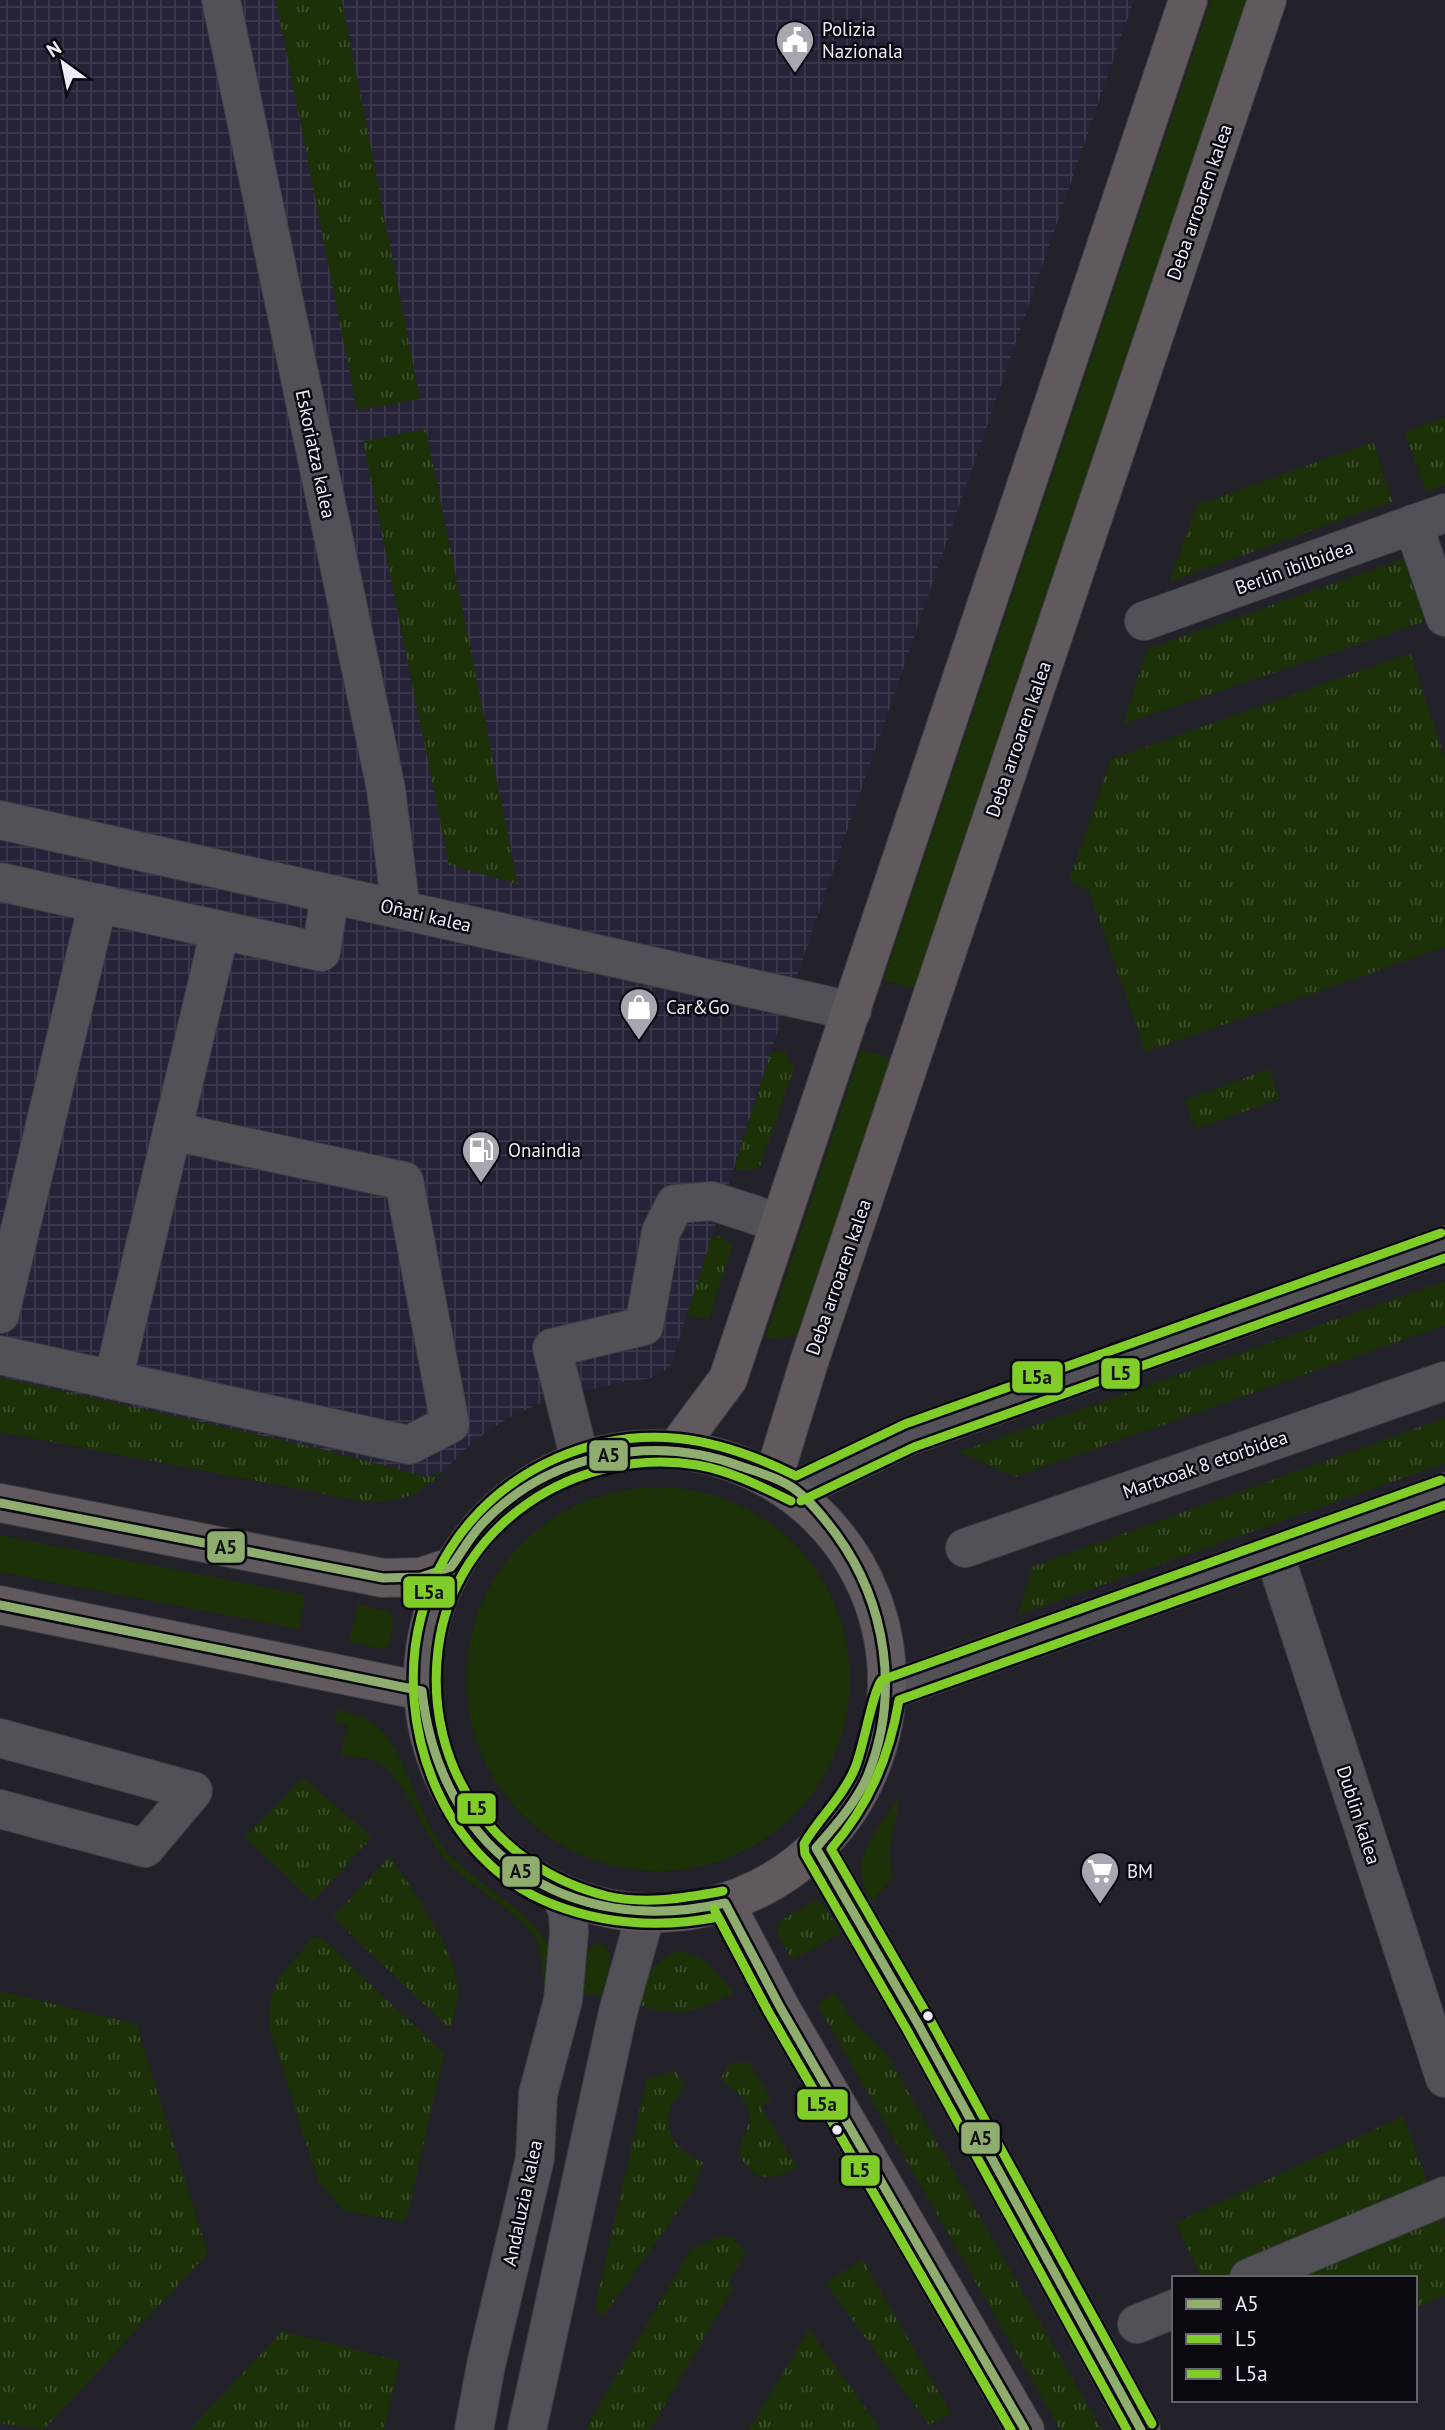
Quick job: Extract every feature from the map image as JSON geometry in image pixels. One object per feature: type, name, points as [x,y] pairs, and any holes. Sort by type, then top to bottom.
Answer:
[{"type":"main road","points":[[676,1448],[728,1379],[1188,0]]},
{"type":"main road","name":"Deba arroaren kalea","points":[[785,1485],[809,1362],[1267,0]]},
{"type":"main road","points":[[676,1448],[726,1458],[785,1485],[839,1538],[868,1584],[884,1637],[887,1691],[882,1735],[867,1777],[845,1815],[816,1848],[774,1881],[725,1903],[686,1911],[646,1913],[602,1908],[560,1894],[514,1866],[489,1845],[461,1812],[441,1774],[427,1734],[422,1691],[427,1627],[451,1567],[484,1521],[528,1485],[580,1460],[627,1449],[676,1448]]},
{"type":"main road","points":[[0,1503],[383,1578],[421,1577],[451,1567]]},
{"type":"main road","points":[[0,1605],[422,1691]]},
{"type":"main road","points":[[816,1848],[918,2024],[1141,2430]]},
{"type":"main road","points":[[725,1903],[780,2007],[1025,2430]]},
{"type":"street","name":"Eskoriatza kalea","points":[[221,0],[386,789],[401,909]]},
{"type":"street","points":[[1429,519],[1445,617]]},
{"type":"street","name":"Berlin ibilbidea","points":[[1143,621],[1429,519]]},
{"type":"street","name":"Oñati kalea","points":[[0,820],[852,1011]]},
{"type":"street","points":[[0,882],[321,952],[330,894]]},
{"type":"street","points":[[0,1314],[98,903]]},
{"type":"street","points":[[113,1380],[220,930]]},
{"type":"street","points":[[0,1355],[409,1445],[450,1423],[404,1181],[172,1131]]},
{"type":"street","points":[[580,1460],[552,1348],[644,1326],[661,1232],[675,1204],[712,1201],[780,1223]]},
{"type":"street","points":[[785,1485],[909,1436],[1445,1245]]},
{"type":"street","name":"Martxoak 8 etorbidea","points":[[965,1548],[1445,1381]]},
{"type":"street","points":[[887,1691],[1445,1492]]},
{"type":"street","name":"Dublin kalea","points":[[1274,1553],[1445,2078]]},
{"type":"street","points":[[0,1738],[193,1791],[145,1848],[0,1809]]},
{"type":"street","name":"Andaluzia kalea","points":[[474,2430],[486,2365],[535,2158],[538,2094],[563,2000],[569,1932],[568,1912],[560,1894]]},
{"type":"street","points":[[527,2430],[531,2399],[618,2011],[646,1913]]},
{"type":"street","points":[[1254,2276],[1445,2196]]},
{"type":"street","points":[[1137,2324],[1172,2310]]},
{"type":"shaded area","points":[[0,0],[1134,0],[771,1051],[670,1368],[648,1379],[626,1381],[545,1401],[508,1418],[474,1441],[443,1471],[428,1477],[313,1447],[0,1377]]},
{"type":"green space","points":[[276,0],[342,0],[420,399],[357,410]]},
{"type":"green space","points":[[1211,0],[1246,0],[915,989],[883,980]]},
{"type":"green space","points":[[1445,417],[1445,485],[1426,492],[1405,432]]},
{"type":"green space","points":[[426,429],[518,884],[449,865],[363,441]]},
{"type":"green space","points":[[1373,442],[1393,501],[1169,582],[1197,505]]},
{"type":"green space","points":[[1411,556],[1432,619],[1123,724],[1147,649]]},
{"type":"green space","points":[[1410,653],[1445,759],[1445,947],[1146,1052],[1088,889],[1069,881],[1111,759]]},
{"type":"green space","points":[[861,1049],[892,1059],[797,1336],[765,1339]]},
{"type":"green space","points":[[771,1051],[785,1052],[794,1068],[759,1169],[738,1170],[735,1165]]},
{"type":"green space","points":[[1269,1069],[1280,1099],[1195,1129],[1185,1100]]},
{"type":"green space","points":[[712,1235],[721,1237],[732,1247],[709,1319],[687,1315]]},
{"type":"green space","points":[[1445,1281],[1445,1325],[1015,1477],[959,1452]]},
{"type":"green space","points":[[0,1377],[313,1447],[428,1477],[443,1471],[425,1487],[409,1496],[367,1502],[0,1432]]},
{"type":"green space","points":[[1445,1418],[1445,1463],[1018,1615],[1033,1566]]},
{"type":"green space","points":[[658,1487],[695,1491],[731,1502],[765,1519],[794,1543],[818,1572],[842,1623],[850,1679],[846,1716],[835,1752],[818,1786],[794,1815],[765,1839],[714,1863],[658,1871],[621,1867],[585,1856],[551,1839],[522,1815],[498,1786],[474,1735],[466,1679],[470,1642],[481,1606],[498,1572],[522,1543],[551,1519],[602,1495]]},
{"type":"green space","points":[[0,1535],[305,1595],[299,1629],[0,1572]]},
{"type":"green space","points":[[358,1604],[389,1612],[394,1620],[389,1646],[381,1649],[349,1642]]},
{"type":"green space","points":[[338,1709],[364,1718],[381,1730],[401,1760],[432,1830],[441,1844],[453,1858],[524,1916],[547,1943],[551,1958],[551,1986],[543,1984],[540,1954],[534,1937],[517,1918],[448,1863],[392,1774],[374,1760],[341,1756],[347,1725],[334,1721]]},
{"type":"green space","points":[[303,1778],[372,1837],[313,1901],[245,1837]]},
{"type":"green space","points":[[901,1794],[889,1853],[892,1879],[870,1903],[864,1886],[863,1858],[874,1833]]},
{"type":"green space","points":[[390,1856],[431,1919],[455,1971],[458,1992],[451,2030],[333,1917]]},
{"type":"green space","points":[[814,1901],[823,1903],[841,1933],[792,1960],[776,1931],[780,1921]]},
{"type":"green space","points":[[313,1938],[323,1939],[444,2054],[407,2217],[401,2222],[343,2210],[318,2181],[269,2026],[269,2011],[280,1977]]},
{"type":"green space","points":[[595,1943],[603,1945],[610,1956],[602,1997],[577,1991],[583,1956]]},
{"type":"green space","points":[[677,1951],[703,1960],[734,1993],[688,2011],[665,2012],[640,2005],[645,1986],[655,1966]]},
{"type":"green space","points":[[0,1991],[136,2024],[208,2253],[43,2430],[0,2423]]},
{"type":"green space","points":[[835,1994],[855,2023],[887,2055],[1102,2430],[1060,2430],[817,2004]]},
{"type":"green space","points":[[749,2062],[771,2099],[761,2106],[797,2167],[772,2177],[759,2175],[742,2160],[740,2147],[750,2119],[749,2113],[742,2098],[721,2077],[730,2064]]},
{"type":"green space","points":[[675,2071],[685,2085],[671,2107],[668,2119],[671,2136],[681,2149],[703,2162],[693,2190],[605,2314],[598,2315],[595,2307],[647,2078]]},
{"type":"green space","points":[[1403,2116],[1445,2230],[1445,2295],[1417,2308],[1417,2276],[1201,2276],[1175,2223]]},
{"type":"green space","points":[[720,2236],[733,2238],[745,2253],[728,2284],[734,2287],[650,2430],[587,2430],[588,2424],[691,2249]]},
{"type":"green space","points":[[863,2260],[951,2413],[929,2425],[825,2282]]},
{"type":"green space","points":[[809,2329],[881,2430],[749,2430]]},
{"type":"green space","points":[[282,2331],[400,2361],[384,2430],[190,2430]]},
{"type":"transit line","name":"L5a","points":[[1011,2430],[769,2013],[718,1917],[676,1923],[634,1922],[593,1916],[552,1904],[514,1884],[481,1856],[455,1823],[435,1785],[421,1744],[414,1701],[414,1659],[421,1617],[430,1590],[454,1543],[489,1502],[532,1470],[588,1447],[649,1437],[679,1438],[738,1452],[796,1476],[905,1424],[1441,1233]]},
{"type":"transit line","name":"L5","points":[[801,1501],[914,1447],[1445,1258]]},
{"type":"transit line","name":"A5","points":[[451,1567],[482,1524],[508,1500],[569,1466],[602,1456],[637,1451],[671,1451],[706,1456],[774,1478],[799,1493],[836,1534],[867,1590],[883,1650],[885,1682],[884,1713],[868,1775],[851,1805],[816,1848]]},
{"type":"transit line","name":"L5","points":[[723,1891],[650,1900],[607,1896],[566,1882],[531,1862],[500,1836],[475,1806],[455,1771],[442,1733],[437,1693],[438,1650],[449,1605],[468,1565],[495,1531],[528,1503],[566,1482],[608,1468],[652,1462],[697,1465],[734,1475],[791,1501]]},
{"type":"transit line","name":"L5a","points":[[1127,2430],[907,2030],[805,1854],[804,1844],[850,1779],[882,1680],[1441,1480]]},
{"type":"transit line","name":"A5","points":[[0,1503],[383,1578],[421,1577],[451,1567]]},
{"type":"transit line","name":"L5","points":[[1152,2424],[929,2018],[831,1849],[856,1815],[876,1780],[890,1742],[899,1700],[1445,1505]]},
{"type":"transit line","name":"A5","points":[[0,1605],[422,1691]]},
{"type":"transit line","name":"A5","points":[[422,1691],[434,1748],[455,1798],[484,1839],[521,1871],[564,1894],[614,1908],[667,1911],[725,1903]]},
{"type":"transit line","name":"A5","points":[[816,1848],[918,2024],[1141,2430]]},
{"type":"transit line","name":"A5","points":[[725,1903],[780,2007],[1025,2430]]},
{"type":"transit line","name":"L5","points":[[714,1909],[769,2013],[1011,2430]]},
{"type":"place","name":"Polizia Nazionala","points":[[795,74]]},
{"type":"place","name":"Car&Go","points":[[639,1041]]},
{"type":"place","name":"Onaindia","points":[[481,1184]]},
{"type":"place","name":"BM","points":[[1100,1905]]}]
